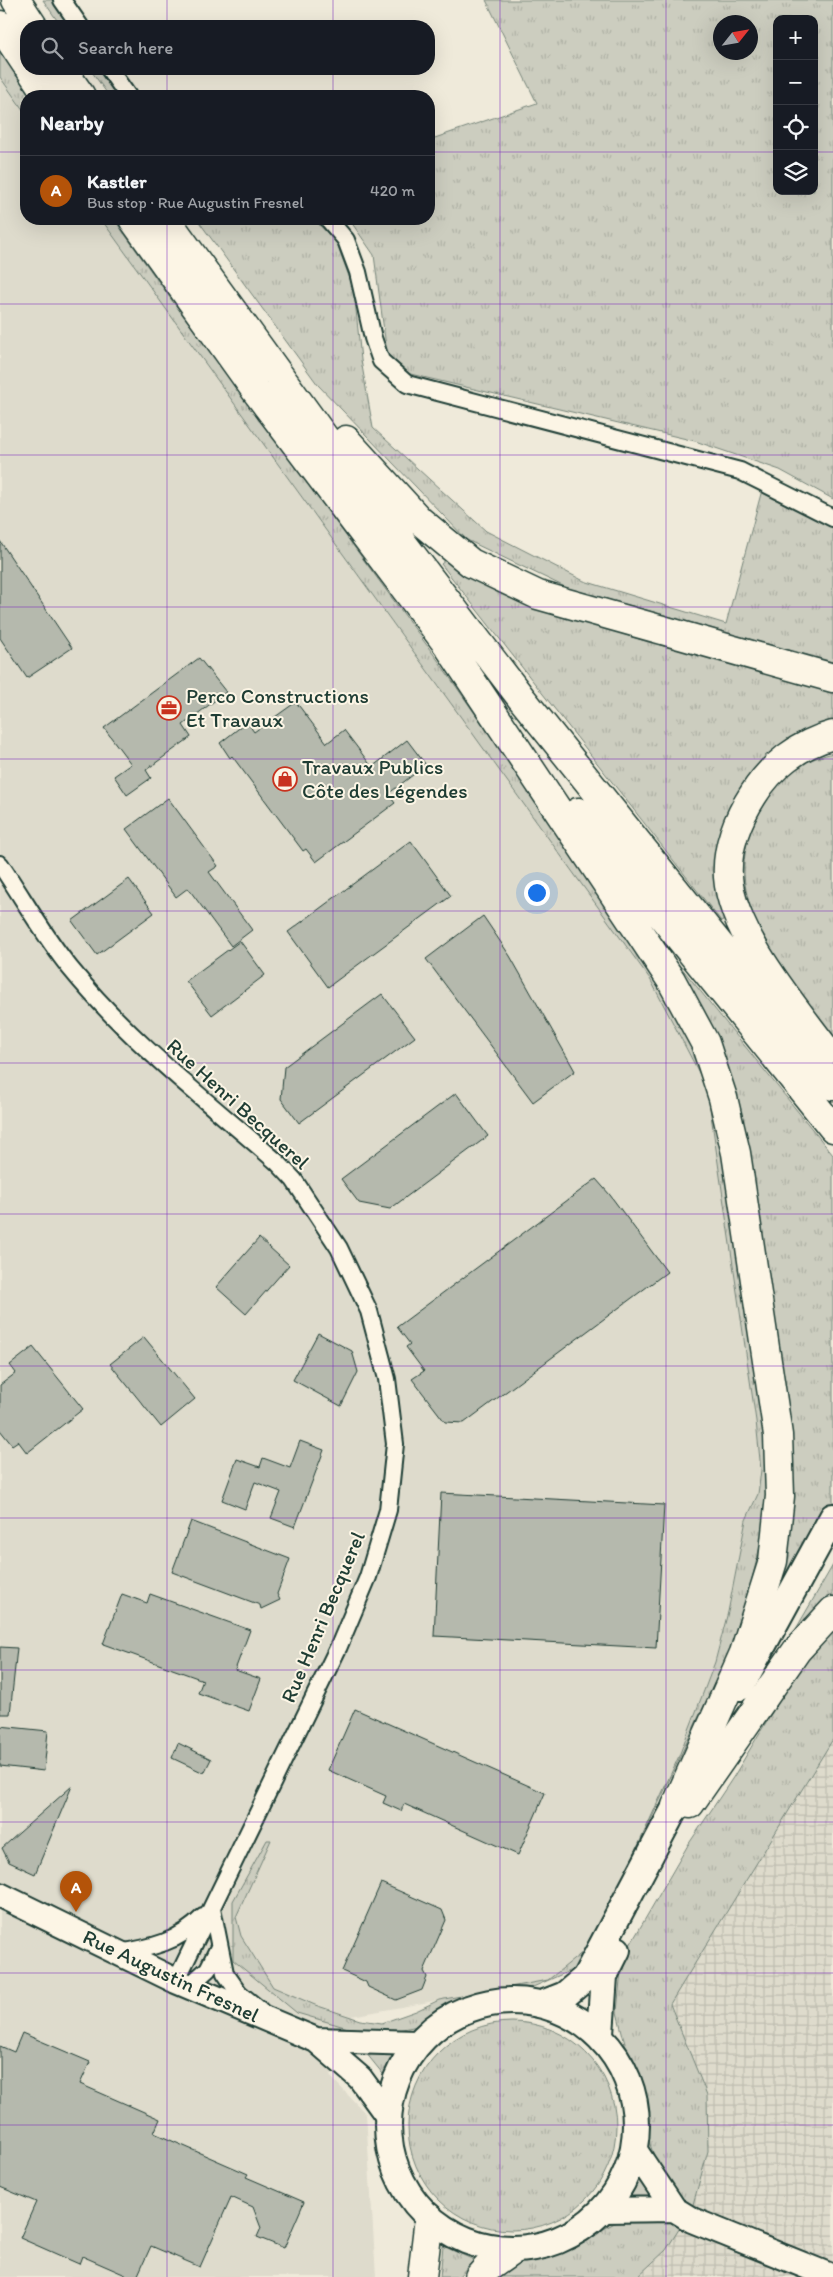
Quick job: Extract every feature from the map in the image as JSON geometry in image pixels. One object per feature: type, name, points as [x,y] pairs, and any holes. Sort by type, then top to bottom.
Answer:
[{"type":"highway","points":[[16,0],[30,20]]},
{"type":"highway","points":[[0,25],[20,55]]},
{"type":"highway","points":[[34,75],[44,90]]},
{"type":"highway","points":[[66,75],[77,90]]},
{"type":"highway","points":[[137,225],[262,399],[543,770],[833,1128]]},
{"type":"highway","points":[[170,225],[370,500],[442,594],[688,908],[833,1086]]},
{"type":"highway","points":[[171,225],[252,317],[354,450],[419,520],[471,563],[538,595],[833,678]]},
{"type":"highway","points":[[445,642],[670,980],[704,1043],[723,1098],[736,1153],[778,1436],[780,1496],[773,1561],[744,1652],[680,1809]]},
{"type":"highway","points":[[833,735],[818,739],[789,755],[764,776],[743,810],[731,842],[728,877],[741,927],[778,986],[833,1059]]},
{"type":"highway","points":[[680,1809],[798,1650],[833,1611]]},
{"type":"highway","points":[[422,2277],[429,2218]]},
{"type":"highway","points":[[479,2277],[486,2269],[513,2250]]},
{"type":"main road","points":[[600,2034],[604,1976],[680,1809],[833,1517]]},
{"type":"main road","points":[[542,2004],[565,1995],[585,1978],[833,1544]]},
{"type":"main road","points":[[497,2001],[542,2004],[580,2020],[600,2034],[614,2053],[629,2083],[636,2116],[634,2149],[624,2181],[604,2210],[578,2231],[547,2245],[513,2250],[476,2244],[454,2236],[429,2218],[406,2191],[392,2158],[387,2115],[395,2080],[418,2043],[440,2023],[467,2008],[497,2001]]},
{"type":"street","points":[[62,0],[76,20]]},
{"type":"street","points":[[113,75],[124,90]]},
{"type":"street","points":[[333,225],[346,240],[358,272],[373,338],[381,361],[407,384],[740,471],[833,518]]},
{"type":"street","name":"Rue Henri Becquerel","points":[[0,864],[69,967],[100,1002],[143,1046],[278,1163],[294,1180],[339,1248],[369,1311],[387,1380],[395,1444],[388,1510],[368,1577],[338,1646],[212,1908],[182,1984]]},
{"type":"street","name":"Rue Augustin Fresnel","points":[[0,1895],[182,1984],[316,2040]]},
{"type":"street","points":[[212,1908],[226,1973],[239,1993],[278,2025]]},
{"type":"street","name":"Rue Henri Becquerel","points":[[118,1953],[148,1949],[172,1940],[192,1928],[212,1908]]},
{"type":"street","points":[[182,1984],[208,1969],[219,1947]]},
{"type":"street","points":[[316,2040],[418,2043]]},
{"type":"street","points":[[316,2040],[360,2078],[387,2115]]},
{"type":"street","points":[[634,2149],[674,2208],[692,2220],[833,2277]]},
{"type":"street","points":[[604,2210],[674,2208]]},
{"type":"shaded area","points":[[0,77],[20,105],[20,225],[105,225],[650,979],[707,1088],[756,1421],[761,1470],[758,1494],[746,1520],[728,1612],[715,1662],[679,1756],[593,1944],[549,1980],[352,2016],[330,2076],[366,2114],[376,2277],[0,2277]]},
{"type":"shaded area","points":[[833,1639],[833,2277],[533,2277],[603,2230],[632,2192],[648,2139],[643,2090],[625,2044],[617,2012],[710,1812],[828,1642]]},
{"type":"green space","points":[[43,0],[52,0],[67,20],[57,20]]},
{"type":"green space","points":[[486,0],[833,0],[833,499],[780,470],[695,441],[406,373],[387,354],[374,255],[353,225],[435,225],[435,138],[537,103]]},
{"type":"green space","points":[[0,51],[26,90],[20,90],[20,105],[0,77]]},
{"type":"green space","points":[[94,75],[105,75],[116,90],[105,90]]},
{"type":"green space","points":[[105,225],[118,225],[437,659],[563,840],[697,1043],[717,1098],[733,1165],[768,1391],[774,1489],[740,1628],[593,1944],[679,1756],[715,1662],[728,1612],[746,1520],[758,1494],[761,1470],[756,1421],[707,1088],[650,979]]},
{"type":"green space","points":[[201,225],[319,225],[336,241],[354,290],[361,360],[373,428],[486,531],[584,581],[726,624],[762,490],[833,523],[833,662],[567,588],[467,540],[318,385]]},
{"type":"green space","points":[[447,559],[483,583],[522,603],[652,643],[833,688],[833,724],[780,749],[732,802],[717,848],[717,897],[725,919],[721,921],[441,564]]},
{"type":"green space","points":[[833,753],[833,1037],[795,987],[761,932],[749,904],[744,874],[747,844],[759,814],[772,793],[794,769],[808,761]]},
{"type":"green space","points":[[676,961],[833,1155],[833,1509],[793,1586],[769,1600],[763,1266],[669,967]]},
{"type":"green space","points":[[833,1565],[833,1609],[764,1684]]},
{"type":"green space","points":[[833,1631],[833,1739],[670,2004],[707,2095],[708,2151],[692,2208],[663,2180],[648,2139],[643,2090],[625,2044],[617,2012],[622,1959],[688,1845],[734,1776],[793,1677]]},
{"type":"green space","points":[[267,1840],[271,1840],[236,1917],[241,1936],[273,1987],[315,2005],[360,2020],[382,2023],[416,2011],[439,2000],[548,1980],[593,1944],[576,1968],[533,1987],[459,2000],[423,2025],[372,2035],[297,2013],[233,1960],[233,1901]]},
{"type":"green space","points":[[512,2022],[542,2026],[552,2030],[561,2034],[586,2052],[604,2077],[608,2086],[614,2106],[616,2126],[612,2156],[608,2166],[604,2175],[586,2200],[561,2218],[552,2222],[532,2228],[512,2230],[482,2226],[472,2222],[463,2218],[438,2200],[420,2175],[416,2166],[410,2146],[408,2126],[412,2096],[416,2086],[420,2077],[438,2052],[463,2034],[472,2030],[492,2024]]},
{"type":"green space","points":[[400,2052],[387,2079],[366,2053]]},
{"type":"green space","points":[[638,2172],[655,2200],[622,2202]]},
{"type":"green space","points":[[629,2215],[652,2215],[681,2226],[666,2250],[637,2277],[492,2277],[513,2262],[555,2256]]},
{"type":"green space","points":[[443,2246],[474,2260],[458,2277],[440,2277]]},
{"type":"building","points":[[0,541],[72,648],[27,678],[0,638]]},
{"type":"building","points":[[199,658],[226,692],[183,725],[191,737],[146,770],[151,778],[127,795],[114,776],[131,764],[104,728]]},
{"type":"building","points":[[296,702],[327,743],[344,730],[372,767],[407,740],[426,765],[388,794],[395,803],[316,862],[306,849],[303,851],[232,756],[230,758],[220,743],[247,722],[254,732]]},
{"type":"building","points":[[168,798],[218,866],[209,872],[252,930],[231,946],[188,888],[176,897],[126,829]]},
{"type":"building","points":[[411,841],[451,896],[328,987],[288,932]]},
{"type":"building","points":[[129,879],[154,913],[97,955],[72,921]]},
{"type":"building","points":[[483,916],[510,956],[575,1071],[533,1102],[426,959]]},
{"type":"building","points":[[240,941],[265,975],[212,1015],[186,981]]},
{"type":"building","points":[[382,994],[415,1037],[299,1123],[281,1099],[284,1067]]},
{"type":"building","points":[[456,1093],[488,1136],[390,1209],[359,1203],[341,1179]]},
{"type":"building","points":[[596,1179],[667,1272],[464,1423],[445,1422],[412,1379],[424,1371],[406,1347],[410,1344],[397,1327]]},
{"type":"building","points":[[259,1238],[289,1265],[246,1314],[216,1287]]},
{"type":"building","points":[[318,1333],[352,1351],[358,1372],[341,1406],[293,1380]]},
{"type":"building","points":[[144,1337],[195,1399],[161,1427],[110,1364]]},
{"type":"building","points":[[33,1347],[83,1409],[27,1453],[18,1441],[12,1445],[0,1430],[0,1385],[16,1373],[10,1365]]},
{"type":"building","points":[[300,1441],[324,1450],[295,1527],[271,1518],[281,1492],[255,1482],[245,1509],[222,1500],[237,1459],[260,1467],[263,1458],[290,1468]]},
{"type":"building","points":[[441,1493],[664,1505],[656,1648],[434,1636]]},
{"type":"building","points":[[191,1521],[290,1559],[277,1594],[280,1600],[261,1609],[260,1605],[172,1572]]},
{"type":"building","points":[[122,1594],[147,1603],[150,1594],[250,1630],[235,1670],[261,1679],[249,1711],[198,1693],[203,1680],[103,1644]]},
{"type":"building","points":[[0,1647],[17,1648],[10,1714],[0,1714]]},
{"type":"building","points":[[355,1709],[545,1793],[518,1855],[404,1804],[401,1811],[383,1803],[386,1796],[328,1770]]},
{"type":"building","points":[[0,1726],[48,1731],[44,1771],[0,1766]]},
{"type":"building","points":[[178,1743],[211,1759],[204,1773],[172,1758]]},
{"type":"building","points":[[72,1786],[35,1874],[9,1862],[2,1848]]},
{"type":"building","points":[[381,1883],[442,1910],[446,1920],[424,1971],[427,1977],[422,1990],[396,2000],[368,1987],[366,1982],[342,1971]]},
{"type":"building","points":[[22,2033],[90,2062],[80,2084],[160,2119],[154,2133],[248,2174],[246,2177],[304,2202],[284,2248],[257,2237],[261,2228],[253,2207],[231,2197],[200,2267],[151,2246],[137,2277],[130,2277],[82,2256],[79,2264],[20,2238],[36,2202],[0,2187],[0,2046],[14,2052]]},
{"type":"place","name":"Perco Constructions Et Travaux","points":[[169,708]]},
{"type":"place","name":"Travaux Publics Côte des Légendes","points":[[285,779]]},
{"type":"place","name":"Kastler","points":[[76,1912]]}]
